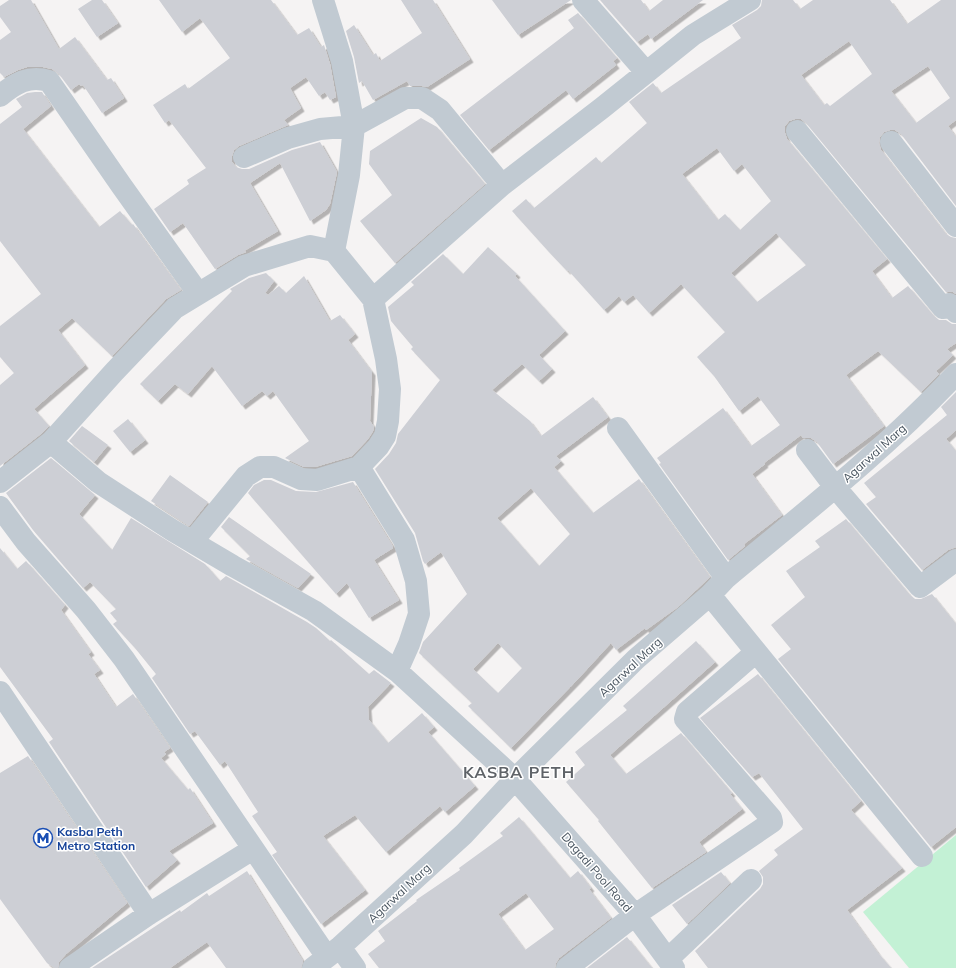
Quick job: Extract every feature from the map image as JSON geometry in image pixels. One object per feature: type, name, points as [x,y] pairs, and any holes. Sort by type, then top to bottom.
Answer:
[{"type":"street","points":[[323,0],[342,61],[354,126],[349,175],[334,251]]},
{"type":"street","points":[[583,0],[646,72]]},
{"type":"street","points":[[373,299],[502,185],[692,35],[750,0]]},
{"type":"street","points":[[0,96],[24,80],[39,78],[48,81],[198,293]]},
{"type":"street","points":[[244,157],[288,138],[320,129],[354,126],[405,98],[422,98],[440,110],[502,185]]},
{"type":"street","points":[[797,131],[944,308],[949,304],[956,312]]},
{"type":"street","points":[[891,142],[956,226]]},
{"type":"street","points":[[0,482],[51,442],[114,372],[175,308],[244,266],[310,246],[334,251],[373,299],[386,359],[390,389],[388,420],[385,436],[378,447],[359,467],[318,480],[300,479],[274,467],[260,467],[246,476],[192,542]]},
{"type":"street","name":"Agarwal Marg","points":[[327,957],[464,834],[515,779],[636,659],[710,595],[726,578],[836,487],[928,404],[956,374]]},
{"type":"street","points":[[618,428],[726,578]]},
{"type":"street","name":"Dagadi Pool Road","points":[[51,442],[98,482],[192,542],[314,611],[397,671],[515,779],[635,915],[671,963]]},
{"type":"street","points":[[807,450],[920,587],[956,560]]},
{"type":"street","points":[[359,467],[404,540],[416,581],[419,614],[409,644],[397,671]]},
{"type":"street","points":[[0,507],[26,542],[86,610],[124,659],[327,957],[355,968]]},
{"type":"street","points":[[710,595],[922,856]]},
{"type":"street","points":[[567,968],[635,915],[772,822],[771,818],[685,719],[686,712],[756,652]]},
{"type":"street","points":[[0,692],[149,914]]},
{"type":"street","points":[[70,968],[149,914],[253,849]]},
{"type":"street","points":[[671,963],[751,880]]},
{"type":"green space","points":[[956,835],[956,968],[909,968],[863,912]]},
{"type":"building","points":[[9,0],[31,0],[59,49],[75,37],[107,80],[111,78],[124,98],[102,113],[83,85],[81,86],[79,84],[71,90],[59,74],[52,69],[43,67],[27,67],[4,77],[0,73],[0,40],[11,32],[0,17],[0,6]]},
{"type":"building","points":[[92,0],[102,0],[118,23],[97,37],[78,9]]},
{"type":"building","points":[[159,0],[271,0],[297,35],[309,28],[321,47],[324,45],[330,64],[336,97],[330,100],[325,92],[319,96],[306,77],[290,88],[301,108],[284,120],[288,125],[239,146],[234,150],[232,162],[236,167],[249,169],[292,150],[320,142],[337,172],[330,204],[326,210],[310,221],[280,163],[250,183],[278,231],[244,251],[246,252],[238,255],[215,269],[183,223],[170,232],[154,209],[189,184],[187,180],[206,168],[169,120],[165,123],[153,105],[185,84],[188,89],[230,58],[200,18],[182,32]]},
{"type":"building","points":[[401,0],[433,0],[470,59],[427,87],[410,86],[407,81],[373,100],[362,81],[359,83],[354,57],[346,31],[354,25],[373,55],[376,53],[380,61],[422,33]]},
{"type":"building","points":[[492,0],[571,0],[518,35]]},
{"type":"building","points":[[600,0],[641,0],[649,11],[663,0],[703,0],[651,39],[648,34],[637,42]]},
{"type":"building","points":[[762,0],[793,0],[800,9],[813,0],[890,0],[907,24],[941,0],[956,0],[956,120],[948,126],[956,137],[956,206],[901,134],[895,130],[884,132],[880,137],[879,143],[881,150],[946,234],[956,238],[956,294],[953,292],[946,292],[806,123],[801,119],[789,121],[785,126],[785,133],[787,139],[887,259],[872,271],[892,298],[908,286],[939,320],[946,320],[952,324],[956,324],[956,343],[947,349],[953,355],[936,371],[939,374],[921,392],[878,351],[846,375],[884,426],[833,464],[817,442],[811,438],[803,438],[801,435],[764,463],[765,464],[752,474],[782,515],[744,544],[745,546],[728,560],[659,464],[661,463],[657,458],[723,408],[751,446],[780,425],[758,396],[739,411],[714,376],[697,357],[725,332],[681,284],[649,313],[633,295],[624,302],[619,296],[604,310],[512,211],[526,199],[534,208],[596,157],[601,163],[647,123],[629,102],[653,83],[661,93],[741,38],[732,25],[761,6]],"holes":[[[849,41],[872,74],[830,106],[827,103],[824,105],[801,75]],[[928,66],[950,98],[916,123],[891,91]],[[717,148],[734,171],[742,164],[771,201],[740,230],[725,214],[718,220],[682,174]],[[776,233],[806,265],[757,302],[731,273]]]},
{"type":"building","points":[[578,13],[617,58],[613,61],[616,65],[573,99],[566,90],[489,150],[460,115],[574,28],[568,20]]},
{"type":"building","points":[[42,92],[51,106],[23,129],[99,227],[120,211],[132,225],[133,224],[181,290],[166,299],[112,356],[72,318],[58,330],[85,365],[34,409],[49,426],[0,466],[0,385],[14,373],[0,357],[0,326],[41,294],[0,241],[0,124],[22,107],[16,99],[27,93]]},
{"type":"building","points":[[421,118],[437,127],[485,184],[395,263],[360,221],[392,195],[369,164],[370,151]]},
{"type":"building","points":[[488,247],[517,274],[515,276],[565,331],[539,355],[552,369],[539,381],[522,364],[492,390],[530,421],[541,436],[593,397],[608,417],[556,456],[561,461],[554,467],[593,513],[639,479],[710,577],[678,607],[646,630],[645,628],[616,650],[611,643],[511,748],[468,706],[472,703],[419,653],[423,642],[467,594],[441,552],[425,564],[415,533],[375,469],[389,454],[396,443],[398,434],[440,380],[411,349],[413,347],[391,321],[388,307],[414,285],[411,282],[443,254],[463,274]],"holes":[[[531,488],[570,534],[539,566],[497,518]],[[498,643],[522,668],[498,693],[473,669]]]},
{"type":"building","points":[[266,273],[274,281],[265,293],[268,295],[279,286],[286,293],[304,276],[330,321],[340,315],[355,334],[348,340],[372,372],[370,421],[374,427],[368,439],[352,456],[315,467],[304,467],[285,458],[309,441],[273,391],[267,396],[262,391],[242,406],[212,366],[188,394],[175,384],[158,401],[140,384],[232,291],[230,289],[249,278]]},
{"type":"building","points":[[956,392],[956,430],[946,439],[956,451],[956,547],[948,550],[922,570],[866,504],[876,497],[864,483],[947,415],[941,407]]},
{"type":"building","points":[[128,419],[145,440],[130,452],[113,431]]},
{"type":"building","points":[[82,426],[108,445],[94,462],[69,441]]},
{"type":"building","points":[[51,458],[95,495],[79,514],[112,550],[131,518],[205,564],[220,581],[226,576],[307,622],[330,641],[331,640],[369,674],[374,670],[391,683],[368,707],[369,720],[388,743],[422,713],[434,727],[428,732],[475,786],[445,812],[440,806],[386,852],[355,815],[323,836],[365,890],[321,924],[272,855],[277,852],[252,816],[258,812],[225,761],[220,765],[195,731],[190,734],[152,678],[156,674],[113,624],[117,621],[110,613],[116,609],[90,582],[83,588],[33,530],[6,493]]},
{"type":"building","points":[[170,475],[208,502],[189,526],[151,501]]},
{"type":"building","points":[[264,480],[271,480],[296,491],[316,492],[353,482],[392,545],[393,548],[374,560],[399,600],[369,618],[347,583],[336,594],[248,493],[254,485]]},
{"type":"building","points":[[229,517],[311,574],[298,588],[246,559],[250,556],[221,527]]},
{"type":"building","points":[[846,519],[910,595],[915,599],[921,599],[932,594],[956,624],[956,827],[931,847],[778,659],[791,649],[771,625],[805,597],[786,571],[820,547],[815,541]]},
{"type":"building","points":[[0,548],[17,569],[26,561],[65,605],[61,610],[91,652],[88,654],[100,670],[94,674],[116,707],[133,694],[170,748],[164,752],[166,754],[161,758],[188,790],[190,788],[213,823],[169,851],[177,860],[146,887],[49,742],[53,739],[0,667]]},
{"type":"building","points":[[696,641],[715,662],[610,755],[626,774],[681,733],[732,793],[730,794],[742,809],[699,842],[706,852],[652,888],[598,821],[599,820],[566,782],[585,765],[575,752],[627,710],[623,706]]},
{"type":"building","points":[[758,674],[861,801],[851,810],[902,868],[847,910],[878,953],[891,968],[708,968],[695,951],[760,889],[763,884],[763,877],[759,871],[778,855],[774,850],[803,829],[759,773],[752,777],[700,718]]},
{"type":"building","name":"Kasba Peth Metro Station","points":[[28,756],[127,903],[66,954],[59,962],[58,968],[55,968],[47,963],[0,899],[0,773]]},
{"type":"building","points":[[519,817],[570,878],[578,871],[591,888],[589,889],[611,918],[559,958],[555,968],[379,968],[368,954],[385,941],[378,931],[417,901],[416,900],[460,870],[459,868],[503,836],[500,833]],"holes":[[[526,893],[554,929],[525,950],[498,914]]]},
{"type":"building","points":[[247,871],[303,961],[301,968],[226,968],[207,942],[170,968],[92,968],[180,910],[181,912],[207,893],[209,896]]},
{"type":"building","points":[[721,872],[730,883],[687,924],[672,905]]},
{"type":"building","points":[[627,937],[652,968],[587,968]]},
{"type":"place","name":"Kasba Peth Metro Station","points":[[43,838]]},
{"type":"district","name":"KASBA PETH","points":[[519,772]]}]
